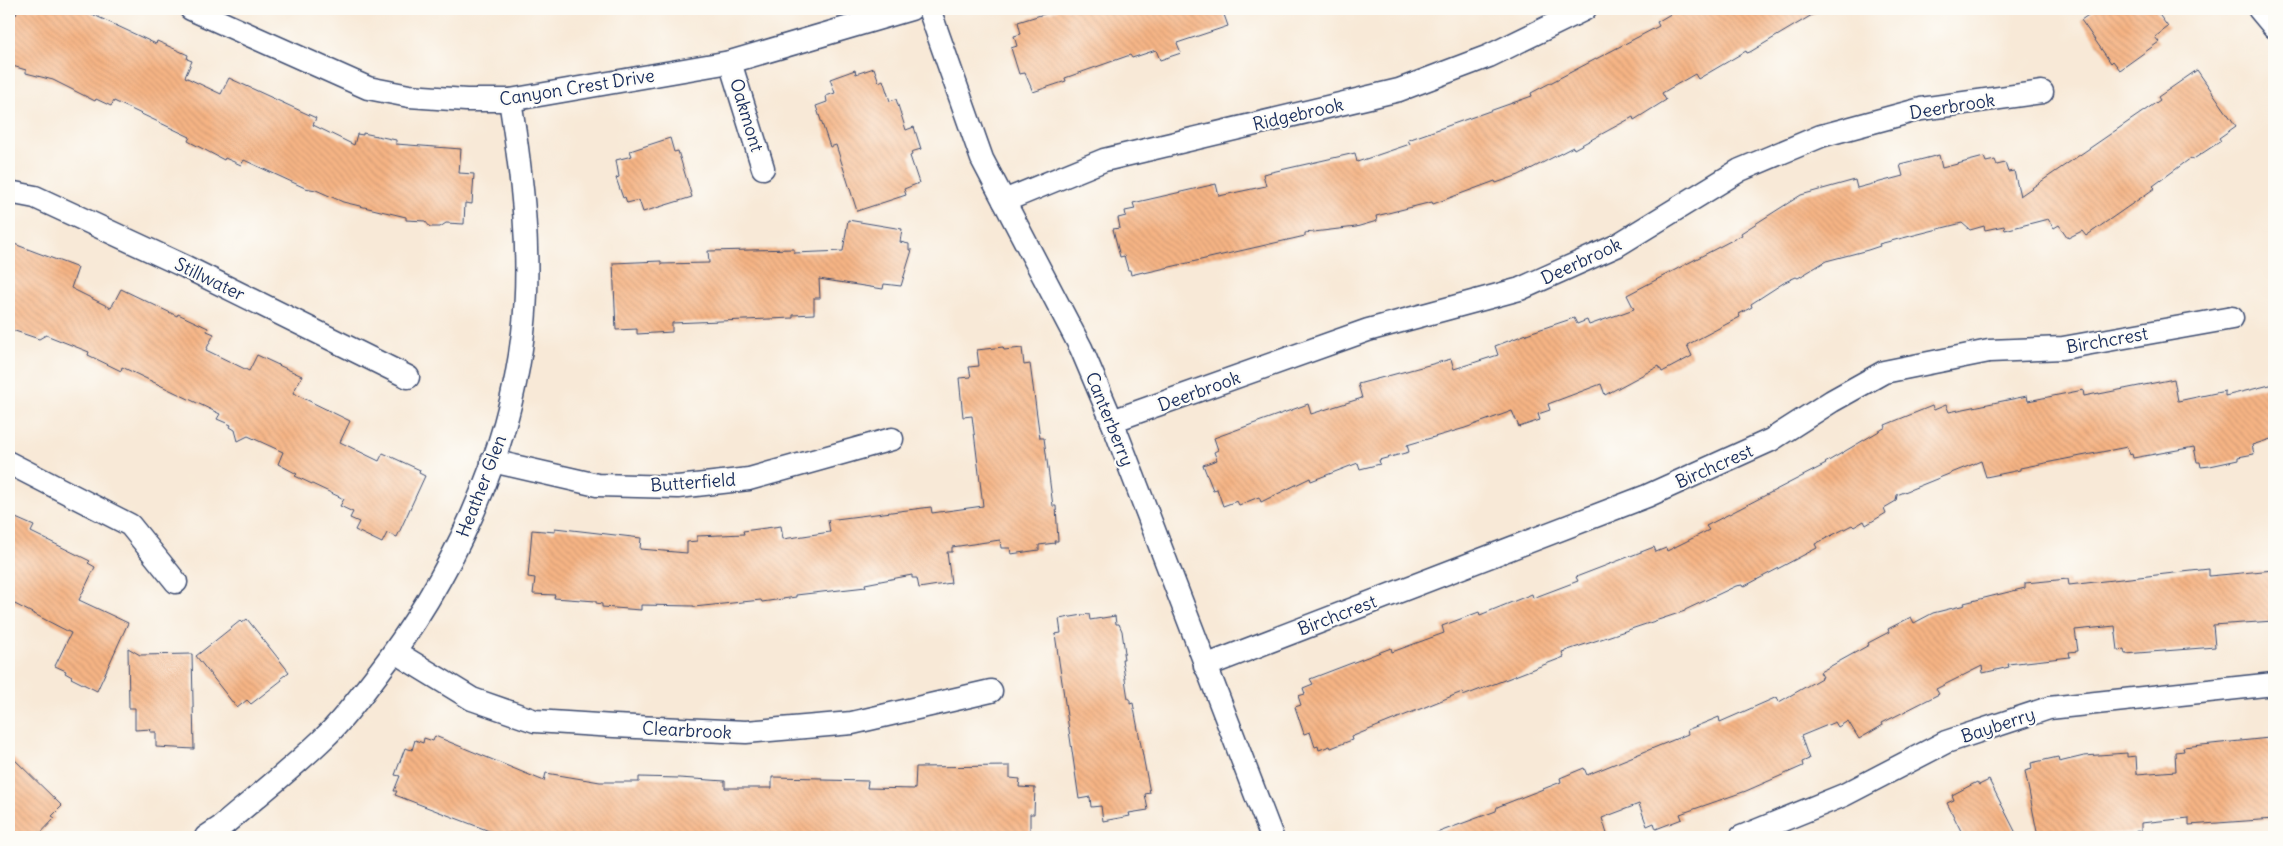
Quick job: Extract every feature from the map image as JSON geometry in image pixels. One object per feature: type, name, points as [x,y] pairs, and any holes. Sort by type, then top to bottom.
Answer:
[{"type":"street","name":"Canyon Crest Drive","points":[[191,9],[368,88],[418,96],[466,100],[510,100],[730,62],[911,9]]},
{"type":"street","name":"Canterberry","points":[[929,9],[982,159],[1081,348],[1112,422],[1272,837]]},
{"type":"street","name":"Ridgebrook","points":[[1004,201],[1104,160],[1399,90],[1489,56],[1585,9]]},
{"type":"street","points":[[2259,9],[2274,28]]},
{"type":"street","name":"Oakmont","points":[[730,62],[763,168]]},
{"type":"street","name":"Deerbrook","points":[[1112,422],[1368,330],[1520,289],[1616,246],[1740,170],[1821,136],[1921,110],[2042,92]]},
{"type":"street","name":"Heather Glen","points":[[220,834],[326,736],[395,652],[446,568],[470,522],[514,392],[524,331],[526,267],[521,175],[510,100]]},
{"type":"street","name":"Stillwater","points":[[9,192],[35,197],[186,267],[408,377]]},
{"type":"street","name":"Birchcrest","points":[[1205,666],[1648,496],[1771,440],[1832,401],[1884,372],[1990,351],[2062,348],[2232,318]]},
{"type":"street","name":"Butterfield","points":[[492,461],[596,485],[678,487],[749,479],[892,439]]},
{"type":"street","points":[[9,463],[130,525],[176,582]]},
{"type":"street","name":"Clearbrook","points":[[395,652],[472,699],[535,721],[604,726],[746,732],[843,724],[991,691]]},
{"type":"street","name":"Bayberry","points":[[1741,837],[1844,795],[1946,742],[2049,708],[2274,684]]},
{"type":"building","points":[[18,9],[81,9],[156,44],[157,41],[188,55],[187,59],[192,61],[185,77],[221,94],[229,78],[316,118],[313,125],[354,145],[357,134],[363,135],[363,133],[396,140],[396,144],[461,149],[459,173],[474,174],[472,204],[465,203],[464,224],[446,223],[440,227],[430,227],[425,221],[406,220],[406,217],[343,202],[316,190],[305,188],[244,160],[241,165],[225,158],[224,160],[188,141],[190,137],[114,101],[111,106],[96,99],[95,101],[53,80],[26,73],[26,70],[9,65],[9,12],[16,15]]},
{"type":"building","points":[[1060,9],[1222,9],[1228,26],[1177,43],[1181,53],[1160,60],[1156,50],[1132,58],[1130,55],[1065,78],[1066,81],[1033,92],[1025,73],[1019,74],[1011,48],[1017,46],[1014,36],[1021,34],[1018,22]]},
{"type":"building","points":[[1679,9],[1822,9],[1750,52],[1747,53],[1746,51],[1698,79],[1695,74],[1662,93],[1666,100],[1634,120],[1633,117],[1574,149],[1573,147],[1519,175],[1496,183],[1495,181],[1433,204],[1432,202],[1376,216],[1377,221],[1356,227],[1305,233],[1305,236],[1144,273],[1131,275],[1124,256],[1120,257],[1113,229],[1120,228],[1118,218],[1126,216],[1125,211],[1135,209],[1133,203],[1216,184],[1219,196],[1266,186],[1263,174],[1355,153],[1357,162],[1410,144],[1408,140],[1532,96],[1531,93],[1659,26],[1657,22]]},
{"type":"building","points":[[2097,9],[2155,9],[2168,27],[2155,37],[2159,42],[2120,70],[2113,61],[2111,63],[2081,20]]},
{"type":"building","points":[[874,68],[879,82],[883,80],[890,101],[896,99],[906,130],[914,127],[921,149],[911,152],[912,155],[910,156],[919,183],[904,189],[906,195],[857,211],[836,145],[830,147],[816,106],[827,102],[826,96],[835,93],[830,79],[855,70],[856,74]]},
{"type":"building","points":[[2197,70],[2236,126],[2219,138],[2221,141],[2192,160],[2191,158],[2153,186],[2155,188],[2086,236],[2082,231],[2068,238],[2059,225],[2054,228],[2048,219],[2005,230],[2004,226],[1985,230],[1984,226],[1970,230],[1962,223],[1879,244],[1880,246],[1868,250],[1826,261],[1798,278],[1796,277],[1785,282],[1751,304],[1752,307],[1739,314],[1740,317],[1687,345],[1692,356],[1662,372],[1659,366],[1605,395],[1601,384],[1548,404],[1550,410],[1538,414],[1540,420],[1519,427],[1512,411],[1465,428],[1407,445],[1409,452],[1379,460],[1380,464],[1360,469],[1358,463],[1311,481],[1310,478],[1261,502],[1259,497],[1239,505],[1237,501],[1223,506],[1217,489],[1213,490],[1203,465],[1217,460],[1214,452],[1218,450],[1214,438],[1308,404],[1311,414],[1362,398],[1358,384],[1451,359],[1454,369],[1498,355],[1495,346],[1574,318],[1577,324],[1587,320],[1589,325],[1634,309],[1627,295],[1742,235],[1741,233],[1801,195],[1855,180],[1857,188],[1903,176],[1900,165],[1939,155],[1942,168],[1984,157],[1986,162],[1995,160],[1997,165],[2005,163],[2008,172],[2014,171],[2020,196],[2160,100],[2158,97]]},
{"type":"building","points":[[670,138],[674,152],[678,151],[692,197],[643,212],[639,200],[627,203],[625,197],[623,198],[616,178],[619,177],[616,160],[632,156],[630,151]]},
{"type":"building","points":[[848,220],[902,229],[900,242],[909,244],[909,250],[912,250],[901,286],[884,284],[883,289],[819,279],[820,298],[814,298],[814,314],[793,315],[793,318],[672,323],[672,332],[637,334],[637,329],[616,330],[613,263],[661,261],[661,264],[709,263],[708,251],[794,249],[794,253],[843,251]]},
{"type":"building","points":[[9,242],[78,268],[71,288],[111,308],[121,289],[177,316],[178,314],[208,328],[207,331],[214,334],[206,350],[249,371],[257,355],[302,376],[293,393],[350,421],[340,442],[379,461],[383,453],[420,470],[419,473],[425,476],[397,537],[387,533],[382,543],[355,530],[359,522],[350,518],[353,512],[340,506],[344,499],[295,476],[297,474],[278,464],[283,452],[248,436],[238,441],[235,430],[230,427],[231,425],[217,419],[220,414],[122,367],[121,371],[88,355],[89,352],[46,335],[39,339],[9,329]]},
{"type":"building","points":[[1003,347],[1004,350],[1022,348],[1024,365],[1030,364],[1040,438],[1044,438],[1053,506],[1056,506],[1058,541],[1054,541],[1055,543],[1039,545],[1039,550],[1011,554],[1010,548],[1001,548],[1000,540],[952,547],[952,552],[947,552],[951,583],[919,588],[917,578],[912,578],[912,575],[865,584],[866,587],[796,595],[796,597],[762,602],[761,600],[694,607],[641,605],[641,610],[602,607],[602,604],[596,603],[596,601],[554,598],[555,595],[533,594],[535,578],[528,577],[532,530],[555,532],[555,528],[641,538],[640,549],[687,553],[687,542],[697,541],[697,536],[744,534],[743,531],[781,526],[783,539],[830,532],[828,520],[931,507],[932,513],[983,506],[972,416],[963,417],[959,378],[971,377],[969,367],[979,366],[977,350]]},
{"type":"building","points":[[2174,379],[2178,401],[2225,391],[2225,396],[2274,384],[2274,438],[2252,445],[2254,454],[2238,457],[2238,460],[2201,467],[2200,462],[2197,462],[2194,447],[2133,458],[2132,454],[2129,455],[2127,447],[2020,468],[2020,470],[1986,477],[1981,461],[1897,495],[1896,501],[1884,508],[1886,513],[1866,525],[1864,521],[1854,527],[1852,525],[1815,544],[1817,548],[1743,587],[1742,585],[1736,586],[1685,611],[1562,652],[1564,657],[1463,696],[1462,692],[1351,737],[1352,740],[1331,748],[1330,746],[1319,750],[1318,746],[1315,747],[1310,732],[1304,734],[1295,707],[1301,705],[1298,696],[1305,694],[1303,688],[1313,684],[1310,679],[1391,648],[1392,652],[1444,633],[1442,626],[1479,612],[1480,615],[1532,594],[1533,598],[1578,581],[1576,577],[1654,547],[1656,552],[1666,548],[1667,551],[1709,530],[1706,526],[1826,464],[1886,427],[1885,425],[1932,406],[1934,410],[1946,405],[1949,412],[2027,396],[2028,401],[2083,390],[2084,396]]},
{"type":"building","points":[[9,515],[34,526],[31,532],[90,561],[88,563],[95,567],[79,600],[128,623],[97,691],[71,678],[65,673],[66,671],[55,666],[71,633],[9,601]]},
{"type":"building","points":[[2209,569],[2209,576],[2274,570],[2274,621],[2213,625],[2215,647],[2125,654],[2124,649],[2118,650],[2115,626],[2075,630],[2078,651],[2069,652],[2070,657],[2008,664],[2009,667],[1983,673],[1982,666],[1936,689],[1939,694],[1882,723],[1883,725],[1859,739],[1848,721],[1838,727],[1835,722],[1801,736],[1809,759],[1802,762],[1803,766],[1746,791],[1680,814],[1682,819],[1656,829],[1654,823],[1647,826],[1639,804],[1602,818],[1608,837],[1432,837],[1431,835],[1496,811],[1497,807],[1561,782],[1560,778],[1584,768],[1587,775],[1688,734],[1687,730],[1719,717],[1720,722],[1777,697],[1779,702],[1823,677],[1820,672],[1869,645],[1868,643],[1889,632],[1888,629],[1911,617],[1914,623],[1933,613],[1965,605],[1964,603],[2025,588],[2025,583],[2068,579],[2069,585]]},
{"type":"building","points":[[1089,614],[1090,620],[1115,616],[1116,624],[1119,624],[1122,631],[1125,653],[1123,653],[1124,659],[1122,659],[1128,699],[1130,699],[1130,704],[1133,703],[1150,793],[1145,794],[1148,810],[1129,813],[1130,816],[1103,821],[1101,806],[1091,807],[1090,797],[1079,799],[1055,634],[1061,633],[1059,619]]},
{"type":"building","points":[[247,619],[289,672],[281,678],[282,680],[251,704],[247,700],[237,708],[196,656],[240,621],[242,623]]},
{"type":"building","points":[[128,648],[140,655],[192,654],[194,749],[156,747],[156,732],[150,732],[151,729],[135,730],[135,708],[129,708]]},
{"type":"building","points":[[435,736],[544,781],[546,773],[600,782],[639,782],[639,777],[679,778],[725,781],[725,788],[772,788],[772,777],[822,778],[822,780],[868,781],[867,788],[915,789],[916,767],[1010,766],[1010,778],[1020,779],[1019,787],[1035,788],[1034,814],[1030,814],[1030,832],[1015,832],[1014,837],[537,837],[509,833],[508,837],[505,837],[395,795],[397,791],[394,791],[400,776],[395,775],[405,748],[412,750],[415,740],[423,743],[424,738],[433,741]]},
{"type":"building","points":[[2269,738],[2270,744],[2274,744],[2274,819],[2189,825],[2189,818],[2141,823],[2141,831],[2065,837],[2038,837],[2025,771],[2032,769],[2031,763],[2058,757],[2059,762],[2084,756],[2127,753],[2127,757],[2136,756],[2137,774],[2176,771],[2175,752],[2184,751],[2183,747]]},
{"type":"building","points":[[9,754],[62,806],[52,816],[55,818],[37,837],[9,837]]},
{"type":"building","points":[[1989,780],[2018,837],[1964,837],[1947,803],[1954,800],[1952,795],[1977,782],[1979,785]]}]
